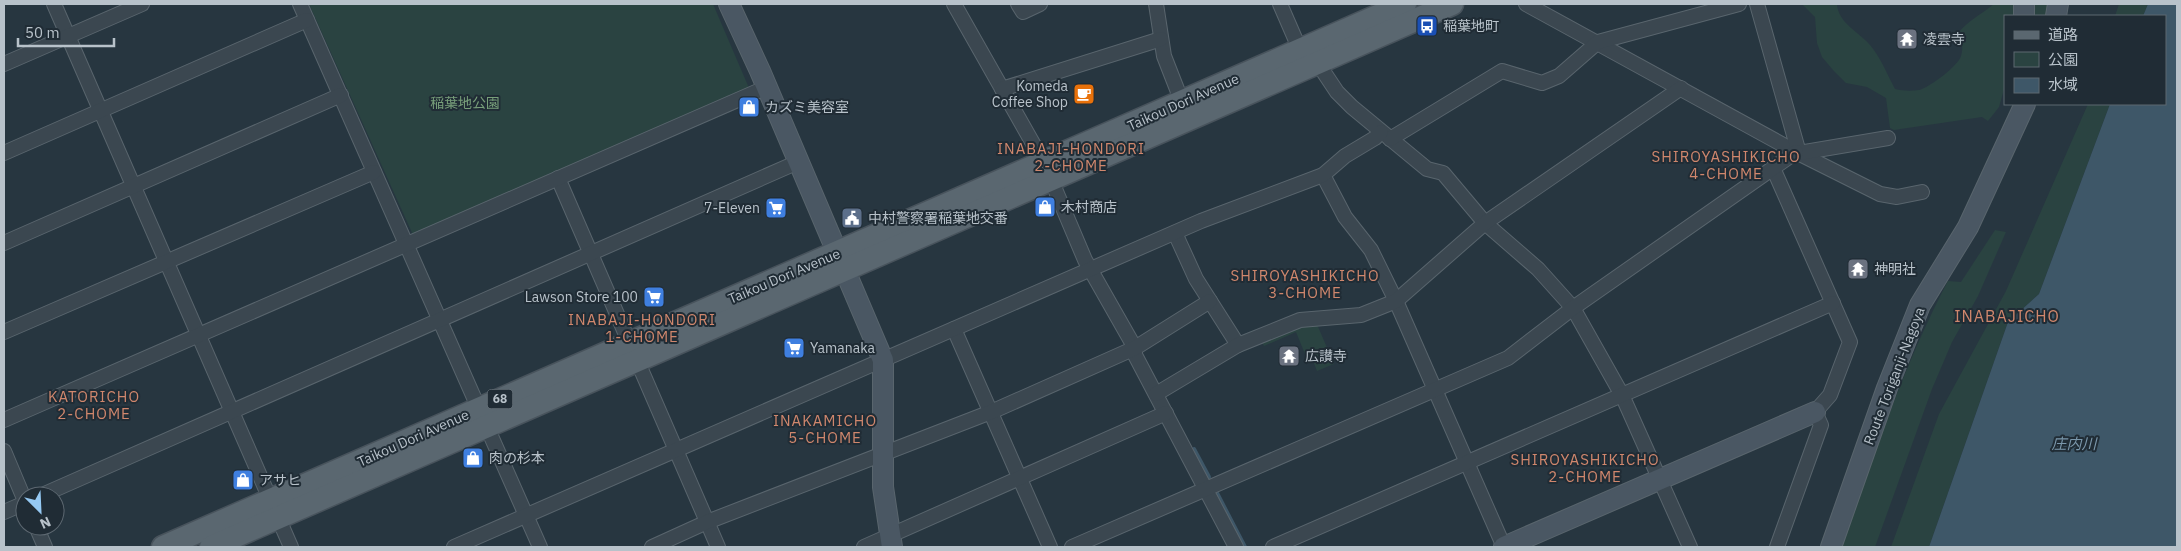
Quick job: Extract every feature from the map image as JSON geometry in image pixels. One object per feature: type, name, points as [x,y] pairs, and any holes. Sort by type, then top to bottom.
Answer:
[{"type":"main road","name":"Taikou Dori Avenue","points":[[163,547],[275,509],[1309,56],[1405,4]]},
{"type":"main road","name":"Taikou Dori Avenue","points":[[1047,171],[1182,102],[1452,4]]},
{"type":"main road","name":"Taikou Dori Avenue","points":[[211,547],[275,509]]},
{"type":"street","points":[[54,4],[292,547]]},
{"type":"street","points":[[4,64],[142,4]]},
{"type":"street","points":[[300,4],[540,547]]},
{"type":"street","points":[[729,4],[760,71],[765,88],[883,360],[883,487],[891,542]]},
{"type":"street","points":[[957,4],[1047,171],[1091,270],[1135,348],[1136,356],[1236,547]]},
{"type":"street","points":[[1018,4],[1022,12],[1040,4]]},
{"type":"street","points":[[1156,4],[1164,56],[1182,102]]},
{"type":"street","points":[[1280,4],[1309,56],[1337,92],[1427,169],[1442,173],[1486,223],[1538,269],[1573,308],[1622,395],[1690,547]]},
{"type":"street","points":[[1526,4],[1798,153],[1880,194],[1897,196],[1922,192]]},
{"type":"street","points":[[454,547],[1201,221],[1323,175],[1334,165],[1375,138],[1386,135],[1502,70],[1542,83],[1559,76],[1598,42],[1739,4]]},
{"type":"street","points":[[1757,4],[1798,153]]},
{"type":"street","points":[[4,153],[307,20]]},
{"type":"street","points":[[1002,88],[1161,38]]},
{"type":"street","points":[[4,420],[765,88]]},
{"type":"street","points":[[1156,394],[1238,345],[1300,320],[1361,315],[1396,301],[1486,223],[1681,88]]},
{"type":"street","points":[[4,243],[340,96]]},
{"type":"street","points":[[2001,158],[2013,105]]},
{"type":"street","name":"Route Toriganji-Nagoya","points":[[1831,547],[1887,388],[1920,305],[1968,227],[2025,105]]},
{"type":"street","points":[[1072,547],[1508,358],[1573,308],[1773,168],[1798,153],[1888,138]]},
{"type":"street","points":[[63,486],[798,162]]},
{"type":"street","points":[[1323,175],[1345,216],[1371,250],[1396,301],[1504,547],[1815,412],[1830,395],[1850,342],[1773,168]]},
{"type":"street","points":[[4,332],[374,172]]},
{"type":"street","points":[[558,178],[718,547]]},
{"type":"street","points":[[1175,233],[1196,279],[1238,345]]},
{"type":"street","points":[[652,547],[707,522],[991,412],[1135,348],[1210,301]]},
{"type":"street","points":[[1273,547],[1833,303]]},
{"type":"street","points":[[954,329],[1050,547]]},
{"type":"street","points":[[1777,547],[1820,425],[1815,412]]},
{"type":"street","points":[[864,547],[891,542],[1020,478],[1166,413]]},
{"type":"street","points":[[4,451],[18,486]]},
{"type":"green space","name":"稲葉地公園","points":[[309,4],[713,4],[749,88],[413,235]]},
{"type":"green space","points":[[1802,4],[1837,4],[1838,11],[1845,22],[1874,50],[1895,89],[1910,91],[1919,90],[1930,85],[1955,65],[1962,53],[1959,32],[1967,24],[1994,4],[2016,4],[2016,15],[2004,15],[2004,90],[1999,107],[1988,121],[1982,117],[1894,130],[1890,128],[1886,98],[1867,87],[1846,83],[1822,57],[1817,43],[1815,17]]},
{"type":"green space","points":[[2033,4],[2050,4],[2047,15],[2032,15]]},
{"type":"green space","points":[[2119,4],[2148,4],[2143,15],[2115,15]]},
{"type":"green space","points":[[2088,105],[2110,105],[2039,294],[2008,322],[1929,547],[1891,547],[1939,414],[2006,291]]},
{"type":"green space","points":[[1995,230],[2006,232],[1978,296],[1952,342],[1932,389],[1875,547],[1841,547],[1890,412],[1932,313],[1948,281],[1961,282]]},
{"type":"green space","points":[[1316,322],[1334,364],[1317,371],[1310,353],[1305,354],[1296,332],[1264,346],[1261,340]]},
{"type":"water","name":"庄内川","points":[[2148,4],[2177,4],[2177,547],[1929,547],[2008,322],[2039,294],[2110,105],[2166,105],[2166,15],[2143,15]]},
{"type":"waterway","points":[[1194,449],[1209,477]]},
{"type":"waterway","points":[[1217,493],[1245,547]]},
{"type":"place","name":"稲葉地町","points":[[1427,26]]},
{"type":"place","name":"凌雲寺","points":[[1907,39]]},
{"type":"place","name":"Komeda Coffee Shop","points":[[1084,94]]},
{"type":"place","name":"カズミ美容室","points":[[749,107]]},
{"type":"place","name":"木村商店","points":[[1045,207]]},
{"type":"place","name":"7-Eleven","points":[[776,208]]},
{"type":"place","name":"中村警察署稲葉地交番","points":[[852,218]]},
{"type":"place","name":"神明社","points":[[1858,269]]},
{"type":"place","name":"Lawson Store 100","points":[[654,297]]},
{"type":"place","name":"Yamanaka","points":[[794,348]]},
{"type":"place","name":"広讃寺","points":[[1289,356]]},
{"type":"place","name":"肉の杉本","points":[[473,458]]},
{"type":"place","name":"アサヒ","points":[[243,480]]},
{"type":"district","name":"INABAJI-HONDORI 2-CHOME","points":[[1071,158]]},
{"type":"district","name":"SHIROYASHIKICHO 4-CHOME","points":[[1726,166]]},
{"type":"district","name":"SHIROYASHIKICHO 3-CHOME","points":[[1305,284]]},
{"type":"district","name":"INABAJICHO","points":[[2007,316]]},
{"type":"district","name":"INABAJI-HONDORI 1-CHOME","points":[[642,328]]},
{"type":"district","name":"KATORICHO 2-CHOME","points":[[94,406]]},
{"type":"district","name":"INAKAMICHO 5-CHOME","points":[[825,430]]},
{"type":"district","name":"SHIROYASHIKICHO 2-CHOME","points":[[1585,468]]}]
